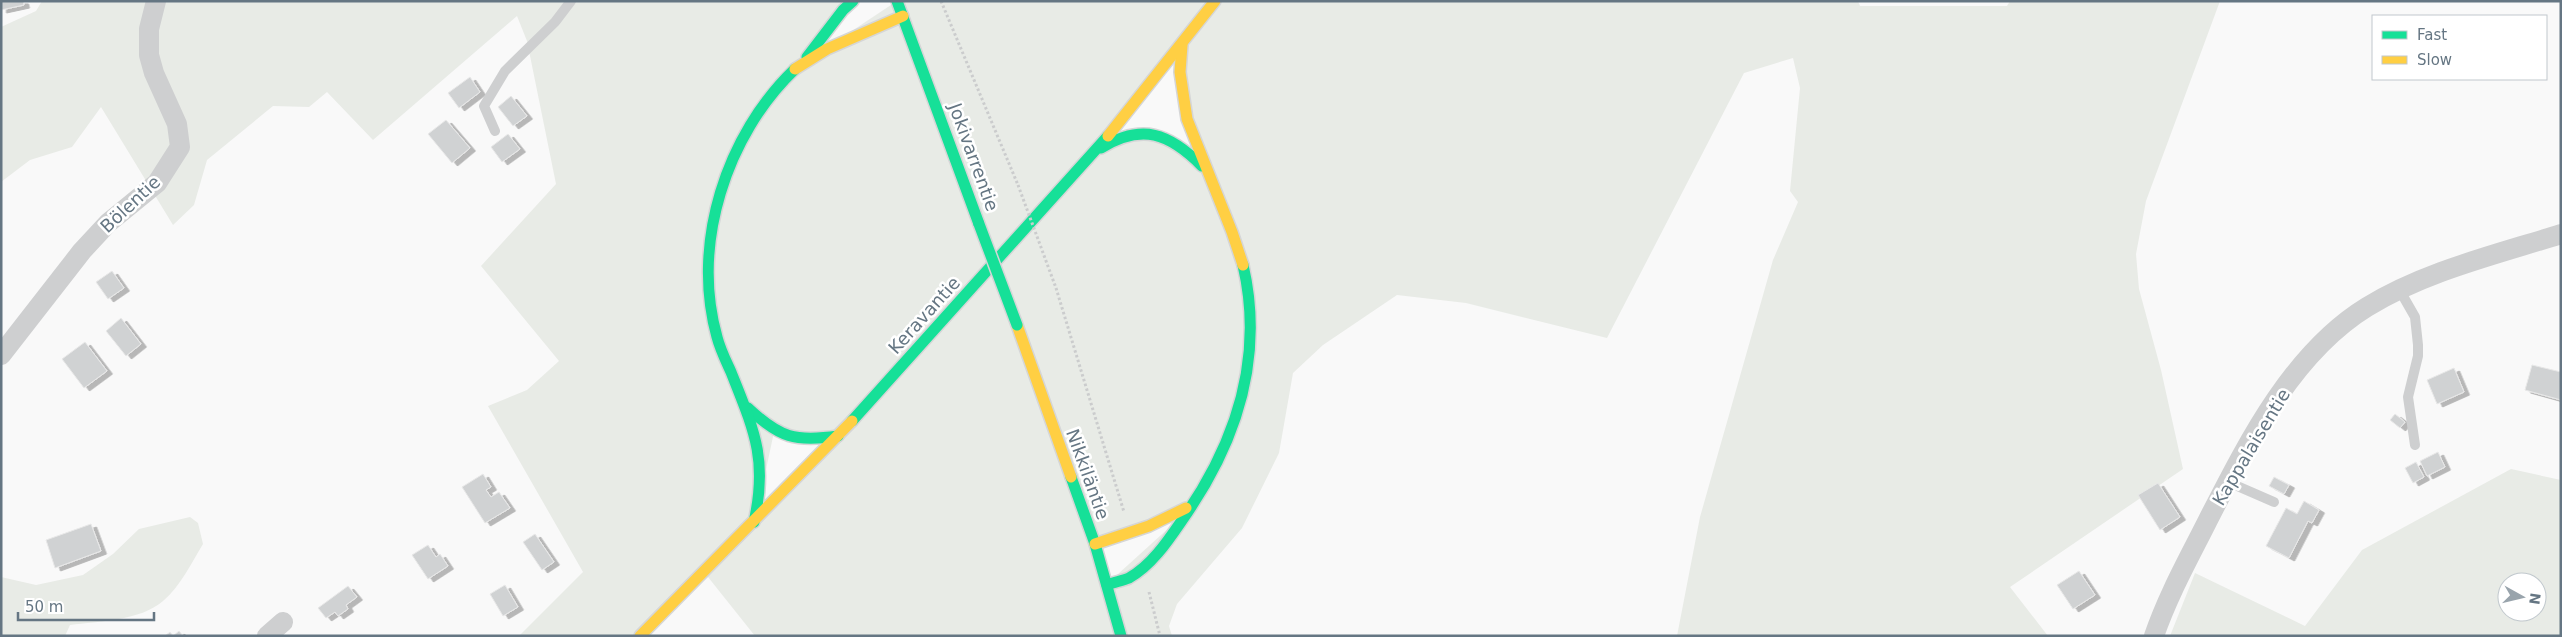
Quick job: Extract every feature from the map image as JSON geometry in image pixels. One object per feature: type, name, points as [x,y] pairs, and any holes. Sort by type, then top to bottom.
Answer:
[{"type":"main road","points":[[754,522],[762,485],[761,456],[744,404],[716,336],[710,294],[709,242],[720,189],[738,145],[760,108],[790,73],[803,62],[843,10],[853,1]]},
{"type":"main road","name":"Jokivarrentie","points":[[898,1],[1017,325]]},
{"type":"main road","name":"Keravantie","points":[[640,636],[838,436],[1097,150],[1215,1]]},
{"type":"main road","points":[[803,62],[903,16]]},
{"type":"main road","points":[[1106,585],[1129,577],[1141,568],[1194,503],[1228,446],[1241,411],[1249,371],[1252,336],[1248,296],[1236,242],[1192,139],[1179,84],[1182,45]]},
{"type":"main road","points":[[1097,150],[1125,135],[1152,135],[1172,142],[1191,153],[1205,169]]},
{"type":"main road","name":"Nikkiläntie","points":[[1017,325],[1095,544],[1121,636]]},
{"type":"main road","points":[[744,404],[774,432],[794,440],[838,436]]},
{"type":"main road","points":[[1095,544],[1167,519],[1194,503]]},
{"type":"street","name":"Bölentie","points":[[1,355],[82,251],[108,223],[157,183],[180,147],[177,124],[154,73],[150,55],[149,29],[156,1]]},
{"type":"street","name":"Kappalaisentie","points":[[2154,636],[2178,578],[2228,482],[2267,413],[2330,332],[2366,307],[2434,274],[2561,234]]},
{"type":"street","points":[[267,636],[283,622]]},
{"type":"lane","points":[[495,131],[484,106],[492,92],[505,71],[555,22],[571,1]]},
{"type":"lane","points":[[2400,289],[2415,317],[2418,345],[2418,356],[2408,397],[2415,445]]},
{"type":"lane","points":[[2228,482],[2274,502]]},
{"type":"path","points":[[941,1],[1018,185],[1056,288],[1126,518]]},
{"type":"path","points":[[1148,590],[1160,636]]},
{"type":"shaded area","points":[[42,1],[857,1],[793,70],[897,1],[1858,1],[1860,6],[2007,6],[2010,1],[2220,1],[2146,201],[2136,254],[2139,289],[2161,370],[2183,469],[2010,587],[2048,636],[1677,636],[1700,517],[1773,260],[1798,202],[1790,191],[1800,88],[1793,58],[1744,73],[1607,338],[1466,303],[1397,295],[1323,345],[1293,373],[1279,453],[1242,528],[1177,604],[1169,626],[1172,636],[755,636],[704,572],[640,636],[519,636],[583,572],[488,406],[527,390],[559,361],[481,266],[556,184],[527,41],[517,16],[373,140],[327,92],[309,107],[273,106],[207,160],[194,205],[173,225],[101,107],[72,147],[30,160],[1,182],[1,27],[36,11]],"holes":[[[1182,46],[1191,153],[1152,135],[1097,153]],[[774,432],[837,437],[755,521]],[[1193,506],[1107,584],[1095,544]]]},
{"type":"shaded area","points":[[2511,469],[2561,480],[2561,636],[2170,636],[2195,573],[2305,626],[2362,550]]},
{"type":"shaded area","points":[[190,517],[198,523],[203,544],[175,589],[154,608],[119,619],[70,625],[65,636],[1,636],[1,577],[36,585],[83,575],[113,554],[139,529]]},
{"type":"building","points":[[1,1],[23,1],[24,5],[1,10]]},
{"type":"building","points":[[470,77],[480,92],[459,108],[448,93]]},
{"type":"building","points":[[511,96],[527,116],[513,126],[498,107]]},
{"type":"building","points":[[446,120],[470,148],[452,163],[428,134]]},
{"type":"building","points":[[508,134],[520,149],[502,162],[491,147]]},
{"type":"building","points":[[112,271],[124,288],[108,299],[96,282]]},
{"type":"building","points":[[121,318],[141,344],[126,356],[106,331]]},
{"type":"building","points":[[85,342],[107,371],[84,388],[62,359]]},
{"type":"building","points":[[2532,365],[2561,372],[2561,400],[2525,390]]},
{"type":"building","points":[[2454,368],[2464,392],[2437,404],[2427,380]]},
{"type":"building","points":[[2395,414],[2405,422],[2400,428],[2390,420]]},
{"type":"building","points":[[2438,452],[2445,467],[2427,476],[2420,461]]},
{"type":"building","points":[[2416,462],[2424,477],[2413,483],[2405,468]]},
{"type":"building","points":[[483,474],[491,487],[486,490],[491,497],[499,492],[510,508],[485,523],[462,487]]},
{"type":"building","points":[[2274,477],[2289,485],[2284,494],[2269,486]]},
{"type":"building","points":[[2158,483],[2180,517],[2160,530],[2138,495]]},
{"type":"building","points":[[2304,501],[2319,510],[2312,523],[2308,521],[2289,558],[2266,546],[2286,508],[2297,514]]},
{"type":"building","points":[[91,524],[101,551],[55,568],[46,540]]},
{"type":"building","points":[[535,534],[554,562],[542,570],[523,542]]},
{"type":"building","points":[[428,545],[436,557],[440,554],[448,566],[428,579],[412,555]]},
{"type":"building","points":[[2079,571],[2095,595],[2073,609],[2057,585]]},
{"type":"building","points":[[505,585],[518,607],[503,616],[490,594]]},
{"type":"building","points":[[348,586],[357,597],[346,605],[348,609],[338,616],[335,612],[326,618],[318,608]]},
{"type":"building","points":[[179,631],[183,636],[173,636]]},
{"type":"building","points":[[170,632],[173,636],[165,636]]},
{"type":"traffic: fast","points":[[807,57],[843,10],[853,1]]},
{"type":"traffic: fast","points":[[897,1],[979,224]]},
{"type":"traffic: fast","points":[[754,522],[760,480],[759,462],[752,428],[717,337],[710,301],[709,265],[712,229],[720,193],[733,158],[750,126],[771,96],[795,69]]},
{"type":"traffic: fast","points":[[1101,148],[1129,136],[1155,135],[1178,146],[1202,166]]},
{"type":"traffic: fast","points":[[852,421],[1108,136]]},
{"type":"traffic: fast","points":[[979,224],[1017,325]]},
{"type":"traffic: fast","points":[[1107,585],[1129,578],[1138,572],[1168,540],[1205,485],[1233,425],[1242,395],[1248,363],[1250,331],[1249,298],[1243,265]]},
{"type":"traffic: fast","points":[[748,408],[770,426],[789,436],[799,438],[838,436]]},
{"type":"traffic: fast","points":[[1071,477],[1095,544],[1121,636]]},
{"type":"traffic: slow","points":[[1108,136],[1215,1]]},
{"type":"traffic: slow","points":[[795,69],[827,49],[903,16]]},
{"type":"traffic: slow","points":[[1182,45],[1180,72],[1187,119],[1232,232],[1243,265]]},
{"type":"traffic: slow","points":[[1017,325],[1071,477]]},
{"type":"traffic: slow","points":[[640,636],[852,421]]},
{"type":"traffic: slow","points":[[1095,544],[1149,526],[1186,508]]}]
